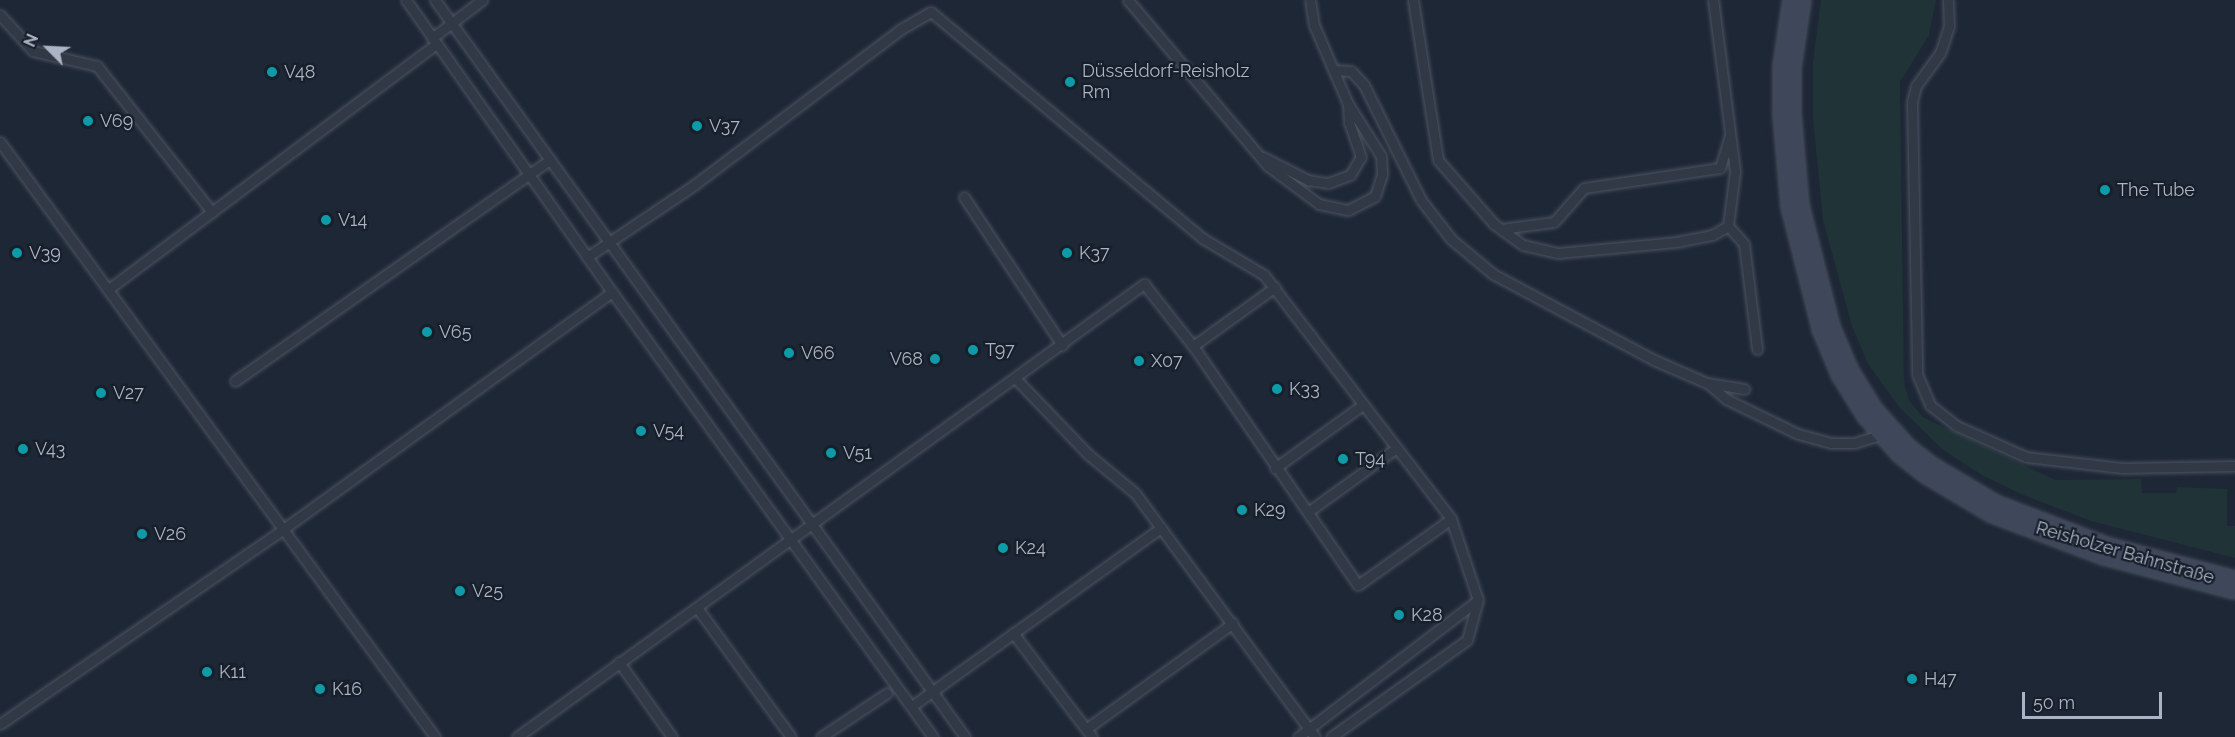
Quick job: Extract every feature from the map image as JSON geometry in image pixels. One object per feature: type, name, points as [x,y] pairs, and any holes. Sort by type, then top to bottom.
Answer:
[{"type":"main road","name":"Reisholzer Bahnstraße","points":[[1797,0],[1787,67],[1787,115],[1794,207],[1826,328],[1845,373],[1869,413],[1887,433],[1930,471],[2029,525],[2105,551],[2235,585]]},
{"type":"lane","points":[[406,0],[790,541],[933,737]]},
{"type":"lane","points":[[435,0],[965,737]]},
{"type":"lane","points":[[110,288],[434,41],[451,23],[482,0]]},
{"type":"lane","points":[[1128,0],[1260,156],[1284,181],[1319,204],[1339,211],[1362,206],[1375,196],[1382,174],[1381,156],[1348,104],[1314,25],[1310,0]]},
{"type":"lane","points":[[1413,0],[1438,160],[1501,229],[1523,245],[1558,253],[1676,242],[1712,235],[1728,226],[1733,209],[1735,171],[1713,0]]},
{"type":"lane","points":[[1948,0],[1949,26],[1943,44],[1916,86],[1912,102],[1917,374],[1930,405],[1957,426],[2026,457],[2122,468],[2235,466]]},
{"type":"lane","points":[[587,257],[694,185],[901,28],[931,12],[1202,238],[1264,275],[1361,406],[1451,519],[1478,600],[1467,640],[1331,737]]},
{"type":"lane","points":[[0,15],[33,51],[97,66],[212,212]]},
{"type":"lane","points":[[1333,70],[1351,71],[1364,85],[1421,200],[1451,239],[1493,274],[1654,360],[1707,383],[1745,389]]},
{"type":"lane","points":[[1260,156],[1308,180],[1328,183],[1350,175],[1361,157],[1349,123],[1348,104]]},
{"type":"lane","points":[[1501,229],[1554,222],[1584,188],[1720,168],[1731,129]]},
{"type":"lane","points":[[0,142],[110,288],[282,530],[435,737]]},
{"type":"lane","points":[[235,381],[550,160]]},
{"type":"lane","points":[[964,197],[1062,345]]},
{"type":"lane","points":[[1728,226],[1744,244],[1757,349]]},
{"type":"lane","points":[[517,737],[619,662],[698,609],[1144,284],[1192,346],[1358,585],[1451,519]]},
{"type":"lane","points":[[1192,346],[1275,287]]},
{"type":"lane","points":[[0,724],[282,530],[612,292]]},
{"type":"lane","points":[[1016,379],[1089,455],[1135,493],[1315,737]]},
{"type":"lane","points":[[1707,383],[1726,399],[1797,434],[1831,442],[1854,443],[1887,433]]},
{"type":"lane","points":[[1275,468],[1361,406]]},
{"type":"lane","points":[[1308,512],[1395,449]]},
{"type":"lane","points":[[912,706],[1161,528]]},
{"type":"lane","points":[[1298,737],[1478,600]]},
{"type":"lane","points":[[698,609],[792,737]]},
{"type":"lane","points":[[1013,633],[1089,733],[1233,623]]},
{"type":"lane","points":[[619,662],[672,737]]},
{"type":"lane","points":[[821,737],[887,693]]},
{"type":"green space","points":[[1821,0],[1936,0],[1929,35],[1900,82],[1904,384],[1910,402],[1923,417],[2055,480],[2141,479],[2142,493],[2176,493],[2177,487],[2227,489],[2227,526],[2235,526],[2235,558],[2091,521],[2021,494],[1982,475],[1942,449],[1900,408],[1868,364],[1852,326],[1823,220],[1813,118],[1813,62]]},
{"type":"place","name":"V48","points":[[272,72]]},
{"type":"place","name":"Düsseldorf-Reisholz Rm","points":[[1070,82]]},
{"type":"place","name":"V69","points":[[88,121]]},
{"type":"place","name":"V37","points":[[697,126]]},
{"type":"place","name":"The Tube","points":[[2105,190]]},
{"type":"place","name":"V14","points":[[326,220]]},
{"type":"place","name":"V39","points":[[17,253]]},
{"type":"place","name":"K37","points":[[1067,253]]},
{"type":"place","name":"V65","points":[[427,332]]},
{"type":"place","name":"T97","points":[[973,350]]},
{"type":"place","name":"V66","points":[[789,353]]},
{"type":"place","name":"V68","points":[[935,359]]},
{"type":"place","name":"X07","points":[[1139,361]]},
{"type":"place","name":"K33","points":[[1277,389]]},
{"type":"place","name":"V27","points":[[101,393]]},
{"type":"place","name":"V54","points":[[641,431]]},
{"type":"place","name":"V43","points":[[23,449]]},
{"type":"place","name":"V51","points":[[831,453]]},
{"type":"place","name":"T94","points":[[1343,459]]},
{"type":"place","name":"K29","points":[[1242,510]]},
{"type":"place","name":"V26","points":[[142,534]]},
{"type":"place","name":"K24","points":[[1003,548]]},
{"type":"place","name":"V25","points":[[460,591]]},
{"type":"place","name":"K28","points":[[1399,615]]},
{"type":"place","name":"K11","points":[[207,672]]},
{"type":"place","name":"H47","points":[[1912,679]]},
{"type":"place","name":"K16","points":[[320,689]]}]
